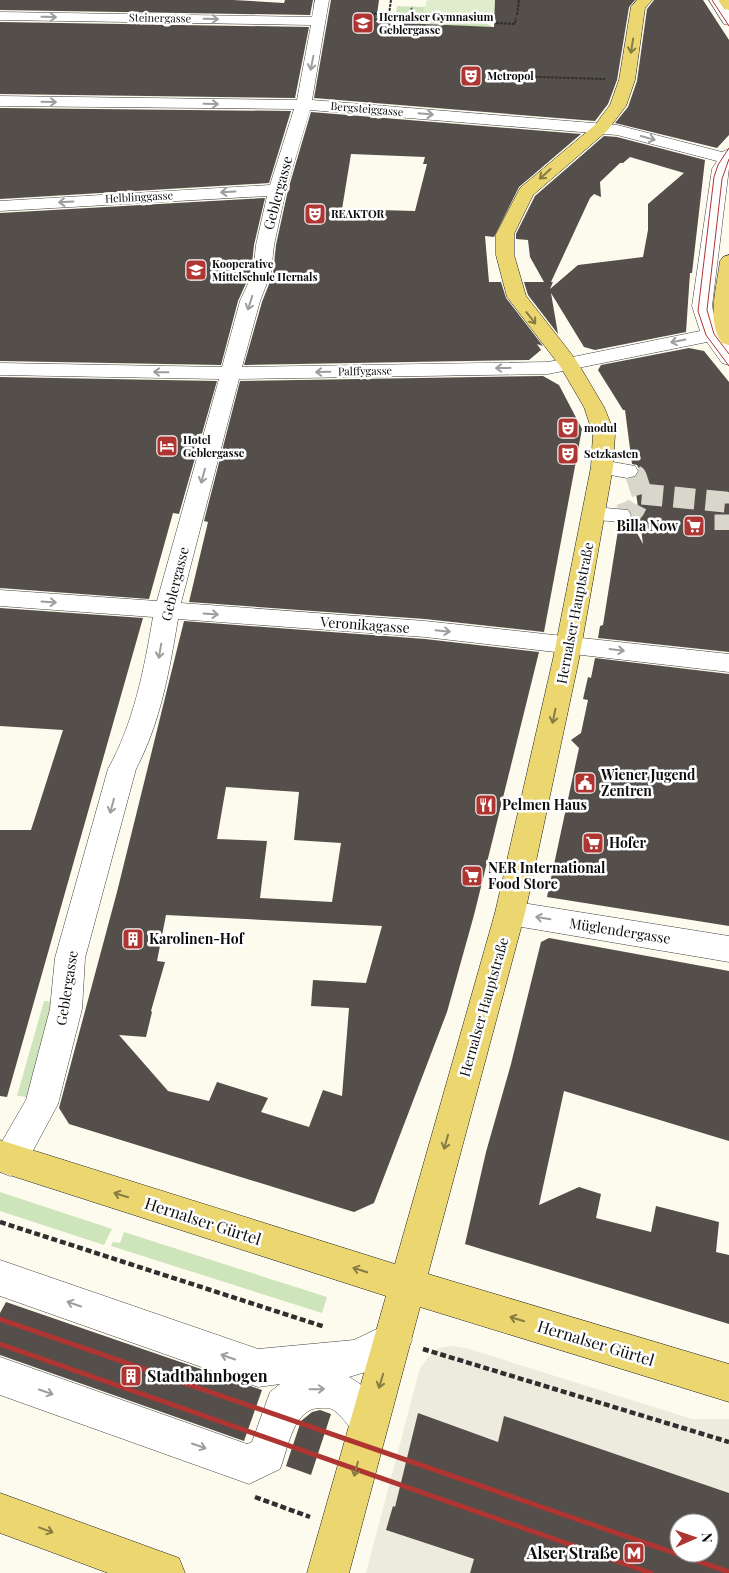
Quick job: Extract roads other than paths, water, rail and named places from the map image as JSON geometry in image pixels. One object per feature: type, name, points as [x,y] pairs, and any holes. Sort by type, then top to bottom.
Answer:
[{"type":"main road","name":"Hernalser Hauptstraße","points":[[406,1285],[510,913],[568,644],[602,467],[604,434],[594,407],[569,364],[517,297],[505,255],[506,234],[526,192],[601,128],[622,98],[638,7],[645,0]]},
{"type":"main road","points":[[725,0],[729,6]]},
{"type":"main road","points":[[722,335],[729,261]]},
{"type":"main road","name":"Hernalser Gürtel","points":[[5,1158],[406,1285],[729,1383]]},
{"type":"main road","points":[[328,1573],[393,1340],[406,1285]]},
{"type":"main road","points":[[0,1513],[164,1573]]},
{"type":"street","name":"Geblergasse","points":[[5,1158],[41,1104],[66,1009],[70,958],[122,769],[137,741],[156,676],[167,610],[250,301],[262,273],[265,245],[277,190],[304,104],[320,21],[322,0]]},
{"type":"street","points":[[716,0],[729,21]]},
{"type":"street","name":"Steinergasse","points":[[0,16],[320,21]]},
{"type":"street","name":"Bergsteiggasse","points":[[0,102],[304,104],[617,130],[728,157]]},
{"type":"street","points":[[728,157],[719,177],[702,306],[722,335],[729,359]]},
{"type":"street","name":"Helblinggasse","points":[[0,206],[277,190]]},
{"type":"street","name":"Palffygasse","points":[[0,369],[230,373],[548,368],[722,335]]},
{"type":"street","points":[[602,467],[627,471]]},
{"type":"street","points":[[594,514],[620,515]]},
{"type":"street","name":"Veronikagasse","points":[[0,598],[424,629],[729,663]]},
{"type":"street","name":"Müglendergasse","points":[[510,913],[729,949]]},
{"type":"street","points":[[0,1278],[258,1368],[281,1383],[284,1406],[266,1455],[249,1464],[0,1376]]},
{"type":"street","points":[[258,1368],[356,1358],[393,1340]]},
{"type":"street","points":[[284,1406],[305,1389],[332,1389],[348,1397],[369,1422]]},
{"type":"tunnel","points":[[627,471],[636,476],[642,494]]},
{"type":"tunnel","points":[[620,515],[634,510],[642,494]]},
{"type":"tunnel","points":[[642,494],[725,502],[725,530]]},
{"type":"tram line","points":[[712,0],[729,26]]},
{"type":"tram line","points":[[729,148],[718,165],[714,177],[698,311],[706,335],[729,366]]},
{"type":"tram line","points":[[729,159],[722,179],[707,310],[714,334],[729,354]]},
{"type":"railway","points":[[0,1319],[729,1572]]},
{"type":"railway","points":[[0,1344],[651,1573]]},
{"type":"place","name":"Hernalser Gymnasium Geblergasse","points":[[363,23]]},
{"type":"place","name":"Metropol","points":[[471,76]]},
{"type":"place","name":"REAKTOR","points":[[315,214]]},
{"type":"place","name":"Kooperative Mittelschule Hernals","points":[[196,270]]},
{"type":"place","name":"modul","points":[[568,428]]},
{"type":"place","name":"Hotel Geblergasse","points":[[167,446]]},
{"type":"place","name":"Setzkasten","points":[[568,454]]},
{"type":"place","name":"Billa Now","points":[[694,526]]},
{"type":"place","name":"Wiener Jugend Zentren","points":[[585,783]]},
{"type":"place","name":"Pelmen Haus","points":[[486,805]]},
{"type":"place","name":"Hofer","points":[[593,843]]},
{"type":"place","name":"NER International Food Store","points":[[472,876]]},
{"type":"place","name":"Karolinen-Hof","points":[[133,939]]},
{"type":"place","name":"Stadtbahnbogen","points":[[131,1376]]},
{"type":"place","name":"Alser Straße","points":[[634,1553]]}]
